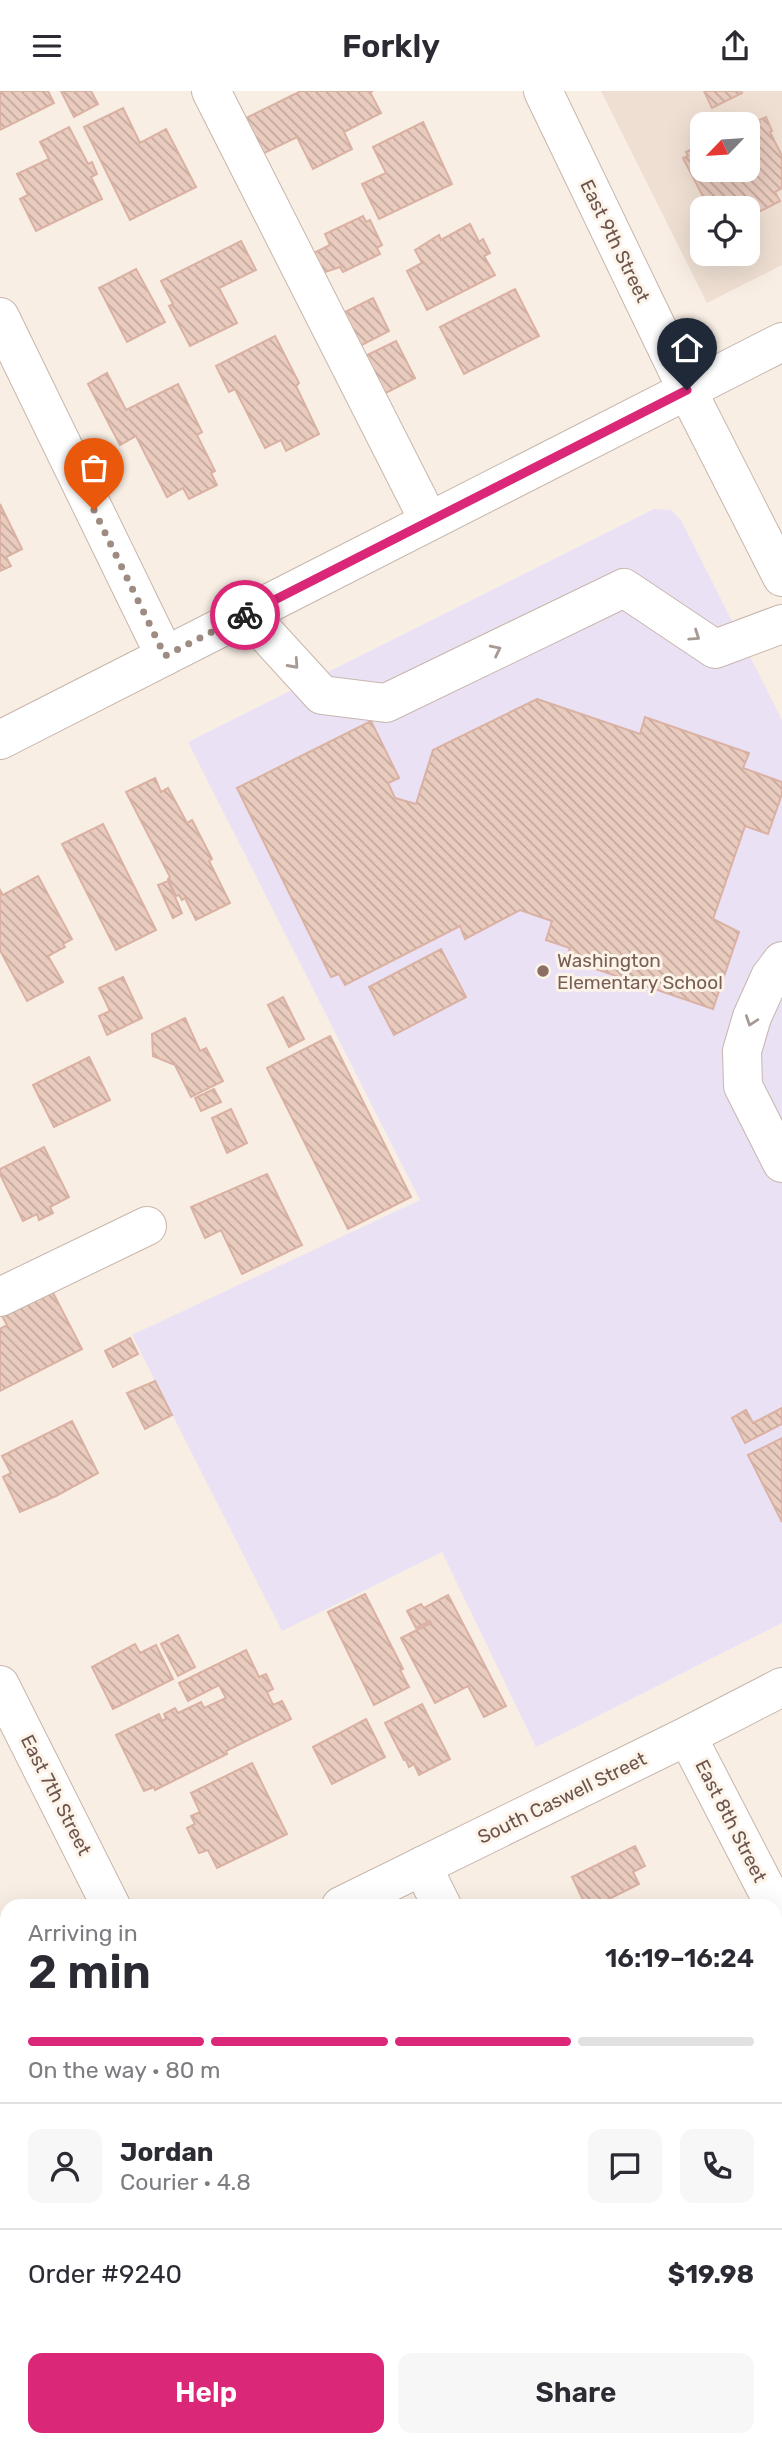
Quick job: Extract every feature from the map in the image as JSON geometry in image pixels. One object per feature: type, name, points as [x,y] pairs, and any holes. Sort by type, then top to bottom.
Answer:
[{"type":"street","points":[[211,91],[429,521]]},
{"type":"street","name":"East 9th Street","points":[[543,91],[687,390],[782,577]]},
{"type":"street","points":[[0,317],[165,656]]},
{"type":"street","points":[[0,740],[782,342]]},
{"type":"street","points":[[248,614],[322,695],[386,703],[624,588],[715,649],[782,624]]},
{"type":"street","points":[[782,961],[770,977],[751,1017],[742,1051],[743,1086],[782,1163]]},
{"type":"street","points":[[0,1297],[147,1226]]},
{"type":"street","name":"East 7th Street","points":[[0,1685],[107,1899]]},
{"type":"street","name":"South Caswell Street","points":[[355,1899],[782,1687]]},
{"type":"street","name":"East 8th Street","points":[[687,1736],[771,1899]]},
{"type":"street","points":[[422,1866],[438,1899]]},
{"type":"shaded area","points":[[601,91],[782,91],[782,265],[707,303]]},
{"type":"shaded area","name":"Washington Elementary School","points":[[654,509],[671,510],[681,520],[782,720],[782,1623],[536,1747],[442,1552],[282,1631],[132,1335],[420,1200],[188,742]]},
{"type":"building","points":[[0,91],[48,91],[54,103],[0,130]]},
{"type":"building","points":[[61,91],[91,91],[98,104],[74,117]]},
{"type":"building","points":[[301,91],[373,91],[370,92],[381,113],[344,132],[352,149],[313,169],[297,137],[254,158],[236,123]]},
{"type":"building","points":[[704,91],[741,91],[742,93],[712,108]]},
{"type":"building","points":[[123,108],[140,143],[166,129],[196,187],[130,220],[84,127]]},
{"type":"building","points":[[766,117],[782,156],[782,188],[775,192],[780,201],[760,211],[760,196],[703,196],[695,182],[760,182],[760,120]]},
{"type":"building","points":[[423,122],[452,184],[379,219],[362,184],[386,173],[373,147]]},
{"type":"building","points":[[69,127],[88,164],[92,162],[97,174],[91,177],[102,199],[36,231],[20,199],[28,195],[17,174],[49,159],[40,142]]},
{"type":"building","points":[[690,150],[690,171],[683,158],[688,156],[686,152]]},
{"type":"building","points":[[363,216],[366,222],[370,220],[382,245],[377,248],[380,254],[343,272],[340,267],[319,274],[310,255],[330,245],[325,234]]},
{"type":"building","points":[[470,224],[479,242],[483,239],[490,253],[484,256],[495,275],[427,310],[407,271],[422,263],[415,250],[439,235],[441,240]]},
{"type":"building","points":[[241,241],[256,270],[219,288],[237,323],[190,346],[169,306],[173,304],[161,281]]},
{"type":"building","points":[[136,269],[165,322],[127,342],[99,288]]},
{"type":"building","points":[[515,289],[539,336],[464,374],[440,327]]},
{"type":"building","points":[[373,298],[389,331],[356,348],[339,315]]},
{"type":"building","points":[[275,336],[299,383],[296,386],[319,434],[286,451],[281,440],[265,448],[235,389],[229,392],[216,366]]},
{"type":"building","points":[[396,341],[415,378],[380,396],[361,358]]},
{"type":"building","points":[[107,373],[126,410],[178,384],[202,432],[197,435],[215,471],[211,473],[217,485],[189,499],[183,488],[167,497],[136,436],[120,445],[88,384]]},
{"type":"building","points":[[0,504],[22,549],[6,557],[11,566],[0,571]]},
{"type":"building","points":[[537,699],[640,734],[645,717],[749,753],[743,768],[782,782],[782,794],[768,834],[745,826],[713,919],[739,932],[713,1009],[566,959],[570,948],[546,940],[552,921],[520,910],[465,939],[460,926],[345,985],[339,974],[331,977],[237,788],[371,721],[399,778],[388,783],[395,798],[416,804],[433,750]]},
{"type":"building","points":[[155,778],[161,792],[168,788],[187,823],[192,820],[230,903],[196,920],[185,898],[182,900],[179,895],[176,896],[168,879],[170,877],[126,792]]},
{"type":"building","points":[[103,824],[156,930],[116,950],[62,844]]},
{"type":"building","points":[[38,876],[72,939],[63,944],[65,947],[48,956],[63,982],[27,1001],[0,950],[0,890],[3,895]]},
{"type":"building","points":[[168,881],[182,913],[173,918],[158,885]]},
{"type":"building","points":[[441,949],[466,997],[394,1035],[369,987]]},
{"type":"building","points":[[123,977],[142,1018],[107,1035],[99,1016],[110,1011],[99,988]]},
{"type":"building","points":[[283,997],[304,1039],[289,1047],[268,1005]]},
{"type":"building","points":[[185,1018],[200,1051],[206,1048],[223,1081],[191,1097],[175,1065],[153,1056],[152,1034]]},
{"type":"building","points":[[330,1036],[411,1197],[348,1229],[267,1068]]},
{"type":"building","points":[[89,1057],[110,1100],[54,1127],[33,1085]]},
{"type":"building","points":[[214,1089],[221,1102],[201,1111],[195,1098]]},
{"type":"building","points":[[231,1109],[247,1143],[227,1153],[212,1118]]},
{"type":"building","points":[[44,1147],[69,1197],[50,1207],[53,1213],[39,1220],[37,1214],[23,1221],[0,1169]]},
{"type":"building","points":[[267,1174],[302,1245],[242,1274],[221,1230],[205,1238],[191,1207]]},
{"type":"building","points":[[49,1285],[82,1349],[0,1391],[0,1329],[7,1325],[1,1314]]},
{"type":"building","points":[[130,1338],[138,1354],[113,1367],[105,1351]]},
{"type":"building","points":[[155,1381],[172,1415],[145,1429],[127,1393]]},
{"type":"building","points":[[782,1408],[782,1424],[745,1443],[732,1418],[746,1410],[753,1423]]},
{"type":"building","points":[[72,1421],[98,1473],[20,1512],[3,1477],[11,1473],[2,1456]]},
{"type":"building","points":[[782,1438],[782,1522],[748,1455]]},
{"type":"building","points":[[365,1594],[403,1669],[400,1670],[409,1687],[374,1705],[328,1612]]},
{"type":"building","points":[[448,1595],[506,1706],[484,1717],[468,1686],[435,1703],[401,1638],[431,1623],[430,1621],[416,1628],[407,1611],[421,1604],[424,1608]]},
{"type":"building","points":[[178,1635],[195,1667],[178,1676],[161,1644]]},
{"type":"building","points":[[135,1644],[140,1653],[156,1645],[173,1679],[113,1709],[92,1667]]},
{"type":"building","points":[[246,1650],[259,1677],[266,1674],[273,1689],[267,1692],[273,1705],[282,1701],[291,1719],[155,1790],[154,1787],[144,1791],[116,1735],[159,1714],[162,1721],[166,1719],[164,1714],[175,1708],[178,1713],[201,1702],[204,1708],[226,1698],[219,1685],[188,1701],[179,1683]]},
{"type":"building","points":[[422,1704],[450,1759],[419,1775],[414,1764],[409,1767],[404,1760],[385,1723]]},
{"type":"building","points":[[366,1719],[385,1757],[332,1784],[313,1747]]},
{"type":"building","points":[[252,1763],[287,1834],[217,1868],[208,1850],[199,1853],[187,1828],[195,1824],[191,1816],[200,1812],[191,1793]]},
{"type":"building","points":[[635,1846],[645,1866],[633,1872],[639,1884],[609,1899],[583,1899],[572,1877]]},
{"type":"way so far","points":[[94,510],[165,656],[245,615]]},
{"type":"place","name":"Washington Elementary School","points":[[543,971]]},
{"type":"route","points":[[245,615],[687,390]]}]
